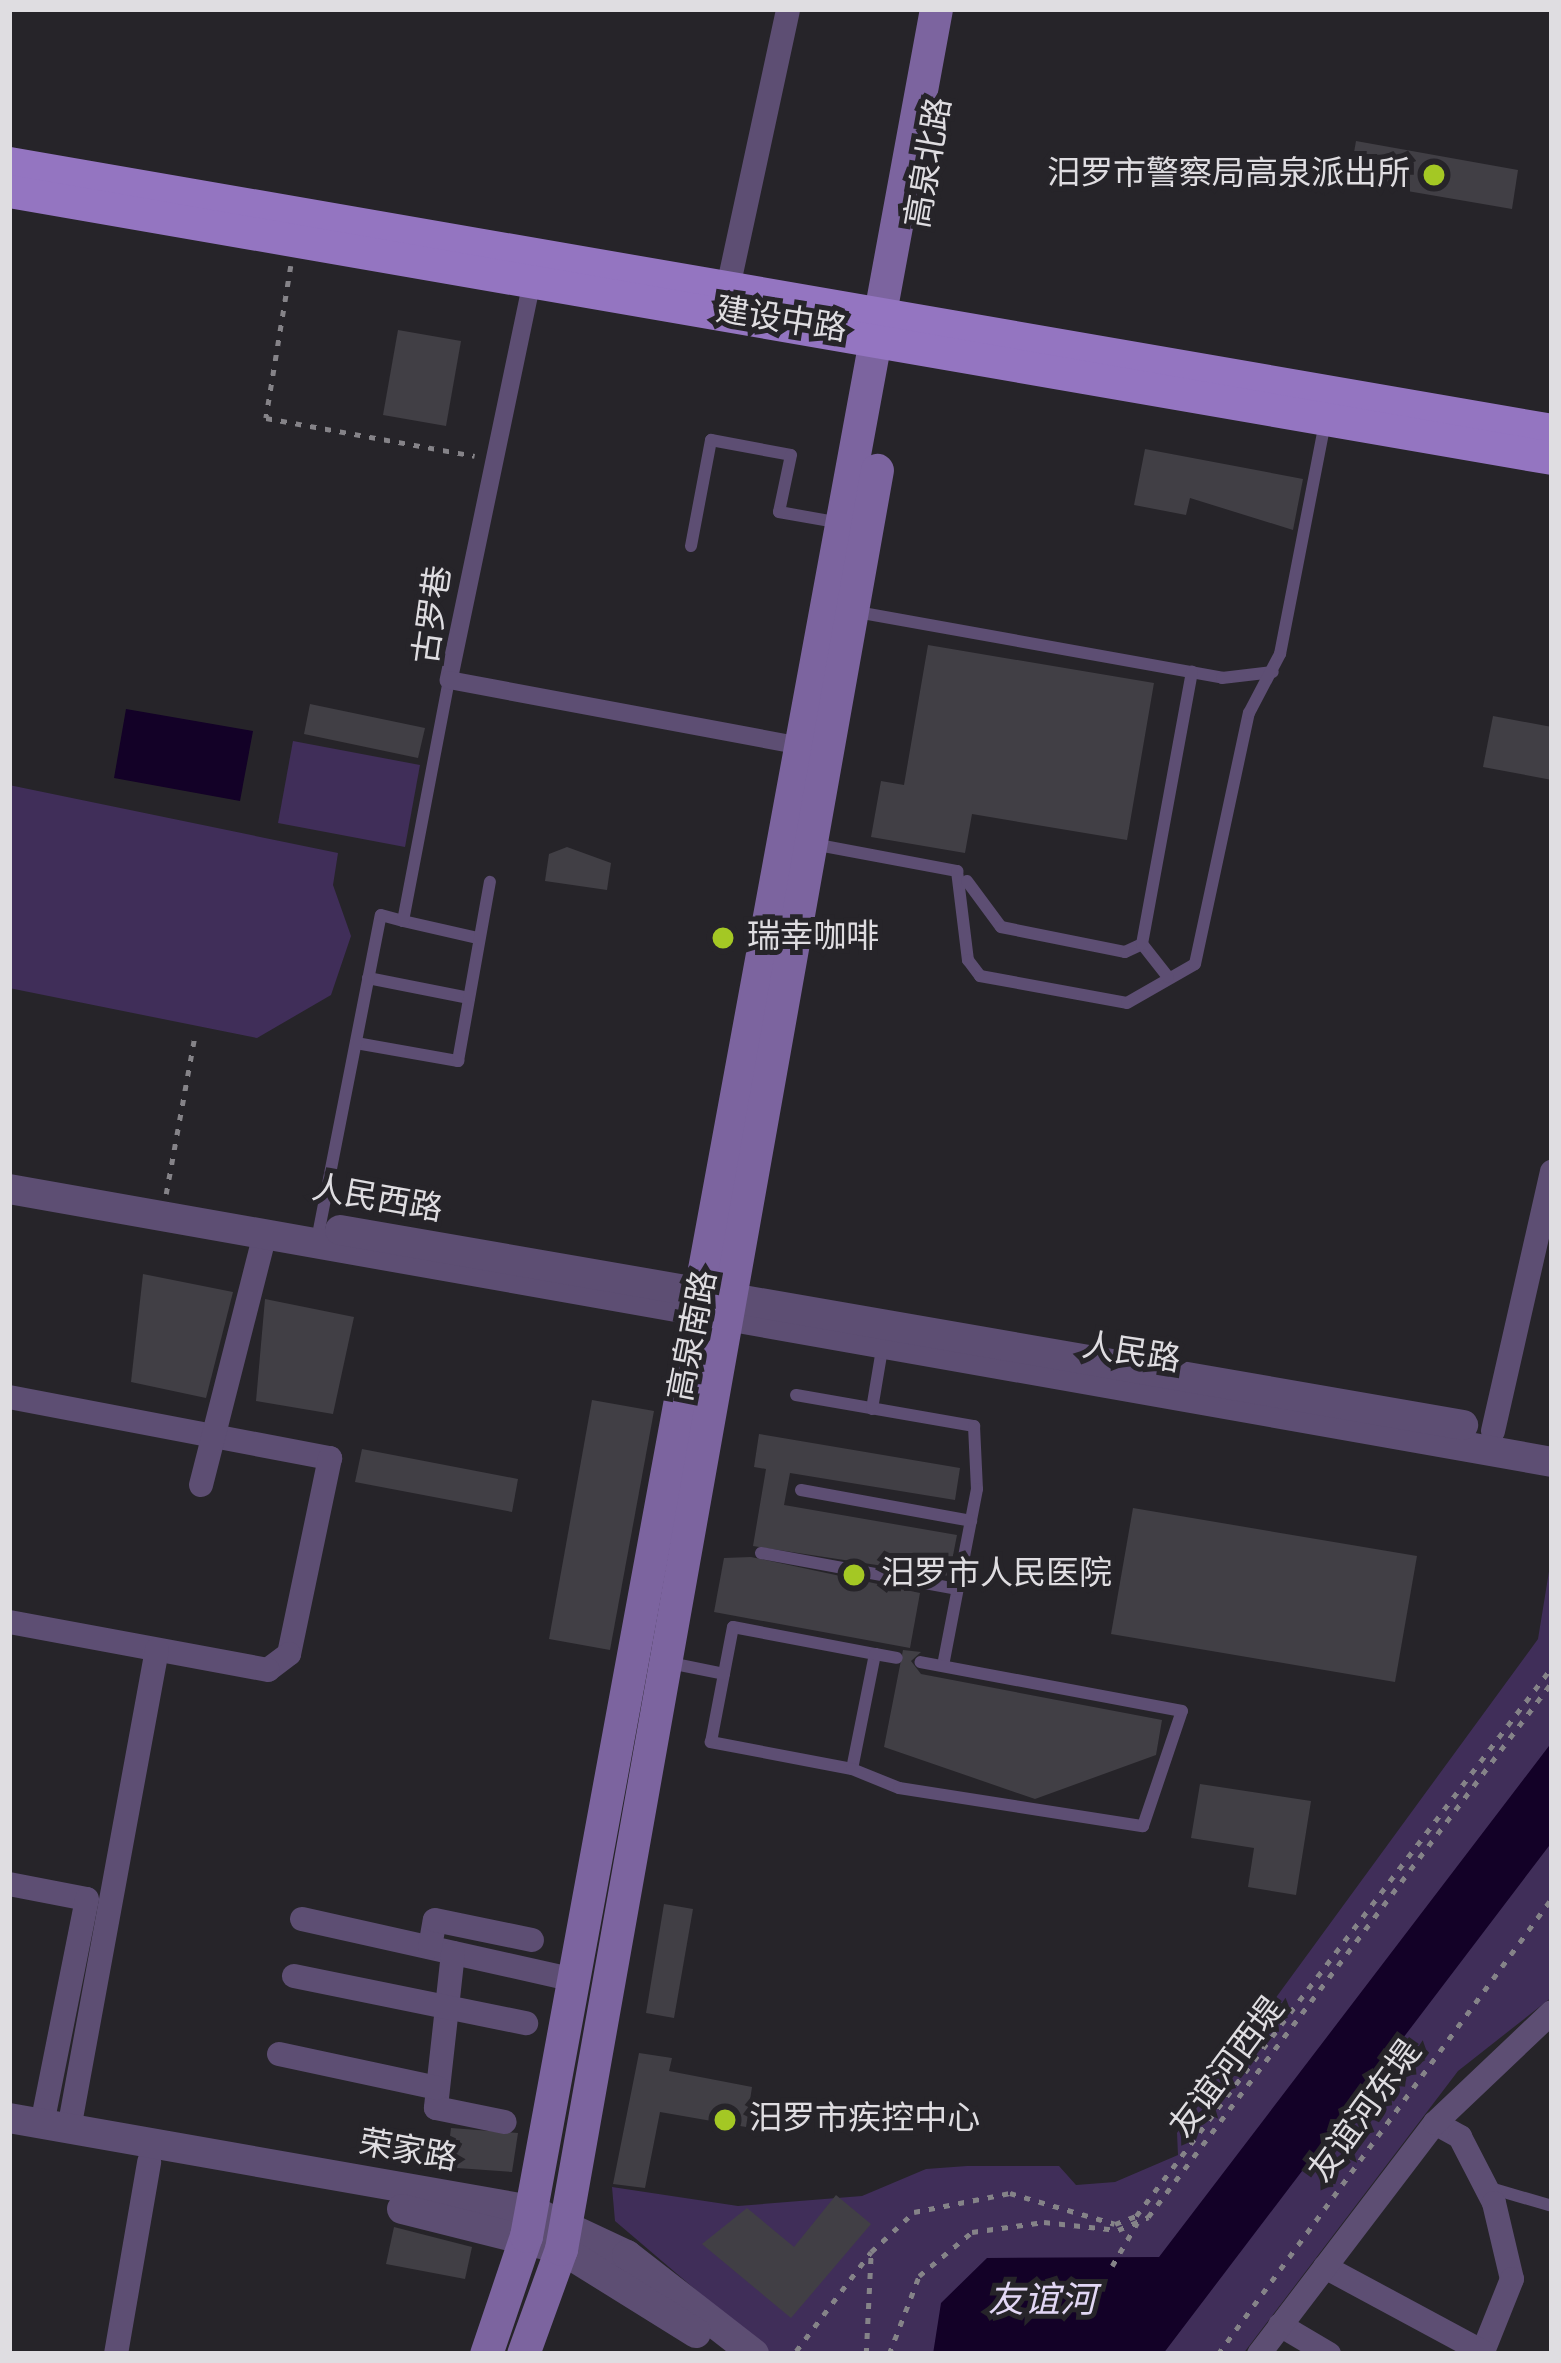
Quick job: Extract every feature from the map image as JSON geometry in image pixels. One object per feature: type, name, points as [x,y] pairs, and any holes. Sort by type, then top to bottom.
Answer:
[{"type":"main road","name":"高泉北路","points":[[890,327],[936,9]]},
{"type":"main road","name":"高泉北路","points":[[890,327],[957,9]]},
{"type":"main road","name":"建设中路","points":[[9,163],[729,283],[890,327],[1325,422],[1552,458]]},
{"type":"main road","name":"建设中路","points":[[9,191],[532,281],[890,327],[1552,430]]},
{"type":"main road","name":"高泉南路","points":[[714,1309],[803,746],[845,524],[890,327]]},
{"type":"main road","name":"高泉南路","points":[[523,2354],[562,2235],[649,1659],[854,611],[890,327]]},
{"type":"main road","name":"高泉南路","points":[[485,2354],[529,2223],[571,1979],[649,1659]]},
{"type":"street","points":[[729,283],[788,9]]},
{"type":"street","name":"古罗巷","points":[[532,281],[490,459],[449,680],[803,746]]},
{"type":"street","name":"人民西路","points":[[9,1172],[165,1200],[318,1237],[714,1309]]},
{"type":"street","points":[[1493,1431],[1552,1172]]},
{"type":"street","name":"人民西路","points":[[9,1189],[264,1237],[318,1237]]},
{"type":"street","points":[[201,1485],[264,1237]]},
{"type":"street","name":"人民路","points":[[714,1309],[882,1349],[1552,1462]]},
{"type":"street","name":"人民路","points":[[714,1309],[1552,1442]]},
{"type":"street","points":[[9,1397],[330,1459],[289,1654],[268,1670],[9,1622]]},
{"type":"street","points":[[56,2126],[157,1650]]},
{"type":"street","points":[[9,1884],[87,1899],[56,2126]]},
{"type":"street","points":[[302,1919],[571,1979]]},
{"type":"street","points":[[505,2122],[436,2108],[446,2008],[435,1920],[532,1940]]},
{"type":"street","points":[[294,1976],[526,2023]]},
{"type":"street","points":[[1259,2354],[1435,2123],[1552,2012]]},
{"type":"street","points":[[279,2054],[437,2088]]},
{"type":"street","name":"荣家路","points":[[9,2118],[529,2223],[627,2254],[754,2354]]},
{"type":"street","points":[[1325,2267],[1484,2354],[1512,2279],[1486,2187],[1460,2137],[1435,2123]]},
{"type":"street","name":"荣家路","points":[[9,2136],[529,2223]]},
{"type":"street","points":[[116,2354],[148,2162]]},
{"type":"street","name":"荣家路","points":[[562,2235],[725,2354]]},
{"type":"street","points":[[1280,2325],[1329,2354]]},
{"type":"lane","points":[[966,880],[962,932],[980,976],[1127,1003],[1159,973],[1202,956],[1250,712],[1274,671],[1325,422]]},
{"type":"lane","points":[[691,547],[712,440],[791,455],[779,512],[845,524]]},
{"type":"lane","points":[[854,611],[1222,678],[1244,690],[1250,712]]},
{"type":"lane","points":[[1222,678],[1274,671]]},
{"type":"lane","points":[[1159,973],[1142,944],[1192,672]]},
{"type":"lane","points":[[403,921],[449,680]]},
{"type":"lane","points":[[812,844],[966,880],[1001,927],[1125,952],[1159,973]]},
{"type":"lane","points":[[356,1043],[458,1061],[490,882]]},
{"type":"lane","points":[[318,1237],[381,915],[477,938]]},
{"type":"lane","points":[[1125,952],[1142,944]]},
{"type":"lane","points":[[368,978],[469,998]]},
{"type":"lane","points":[[872,1408],[882,1349]]},
{"type":"lane","points":[[796,1395],[974,1426],[971,1521],[943,1666]]},
{"type":"lane","points":[[801,1490],[971,1521]]},
{"type":"lane","points":[[761,1553],[958,1589]]},
{"type":"lane","points":[[896,1658],[733,1627],[711,1742],[852,1769],[899,1788],[1143,1826],[1182,1711],[921,1662]]},
{"type":"lane","points":[[852,1769],[875,1654]]},
{"type":"lane","points":[[649,1659],[724,1674]]},
{"type":"lane","points":[[1486,2187],[1552,2206]]},
{"type":"path","points":[[295,242],[266,418],[490,459]]},
{"type":"path","points":[[165,1200],[195,1036]]},
{"type":"path","points":[[796,2351],[886,2230],[952,2199],[1028,2195],[1115,2224],[1136,2216],[1552,1666]]},
{"type":"path","name":"友谊河西堤","points":[[1137,2223],[1552,1682]]},
{"type":"path","name":"友谊河东堤","points":[[1219,2354],[1552,1898]]},
{"type":"path","points":[[889,2354],[919,2276],[956,2241],[1004,2225],[1137,2223],[1133,2242],[1112,2266]]},
{"type":"path","points":[[866,2354],[871,2252]]},
{"type":"shaded area","points":[[293,741],[420,765],[405,847],[278,823]]},
{"type":"shaded area","points":[[9,785],[338,853],[333,885],[351,936],[331,995],[257,1038],[9,988]]},
{"type":"shaded area","points":[[1552,1553],[1552,1997],[1458,2071],[1243,2354],[771,2354],[615,2221],[612,2187],[738,2206],[862,2196],[926,2169],[967,2166],[1059,2166],[1076,2185],[1115,2182],[1178,2155],[1177,2133],[1538,1639]]},
{"type":"water","points":[[126,709],[253,731],[240,801],[114,778]]},
{"type":"water","name":"友谊河","points":[[1552,1742],[1552,1842],[1163,2354],[933,2354],[941,2303],[987,2258],[1159,2257]]},
{"type":"building","name":"汨罗市警察局高泉派出所","points":[[1356,141],[1518,170],[1512,209],[1349,181]]},
{"type":"building","points":[[398,330],[461,341],[446,426],[383,415]]},
{"type":"building","points":[[1145,449],[1303,479],[1293,530],[1190,498],[1186,515],[1134,505]]},
{"type":"building","points":[[928,645],[1154,683],[1127,840],[972,814],[965,853],[871,837],[881,781],[904,785]]},
{"type":"building","points":[[310,704],[425,728],[418,758],[304,734]]},
{"type":"building","points":[[1493,716],[1552,727],[1552,780],[1483,767]]},
{"type":"building","points":[[567,847],[611,863],[607,890],[545,881],[549,854]]},
{"type":"building","points":[[143,1274],[233,1292],[206,1398],[131,1382]]},
{"type":"building","points":[[265,1299],[354,1317],[333,1414],[256,1401]]},
{"type":"building","points":[[592,1400],[654,1411],[610,1650],[549,1639]]},
{"type":"building","points":[[759,1434],[960,1468],[955,1500],[790,1473],[784,1505],[957,1535],[949,1576],[753,1546],[766,1469],[754,1467]]},
{"type":"building","points":[[362,1449],[518,1479],[512,1512],[355,1482]]},
{"type":"building","points":[[1133,1508],[1417,1556],[1395,1682],[1111,1634]]},
{"type":"building","points":[[751,1557],[920,1593],[910,1648],[714,1612],[724,1558]]},
{"type":"building","points":[[903,1650],[921,1652],[911,1661],[921,1674],[1162,1720],[1156,1755],[1035,1799],[884,1747]]},
{"type":"building","points":[[1200,1784],[1311,1801],[1296,1895],[1248,1887],[1254,1848],[1191,1838]]},
{"type":"building","points":[[664,1904],[693,1909],[674,2018],[646,2013]]},
{"type":"building","name":"汨罗市疾控中心","points":[[639,2053],[672,2058],[669,2071],[752,2087],[746,2127],[660,2112],[645,2188],[613,2184]]},
{"type":"building","points":[[451,2128],[518,2133],[512,2172],[457,2168],[447,2160]]},
{"type":"building","points":[[836,2195],[871,2224],[791,2318],[702,2244],[747,2208],[794,2247]]},
{"type":"building","points":[[394,2227],[472,2247],[465,2279],[386,2264]]},
{"type":"place","name":"汨罗市警察局高泉派出所","points":[[1434,175]]},
{"type":"place","name":"瑞幸咖啡","points":[[723,938]]},
{"type":"place","name":"汨罗市人民医院","points":[[854,1575]]},
{"type":"place","name":"汨罗市疾控中心","points":[[725,2120]]}]
